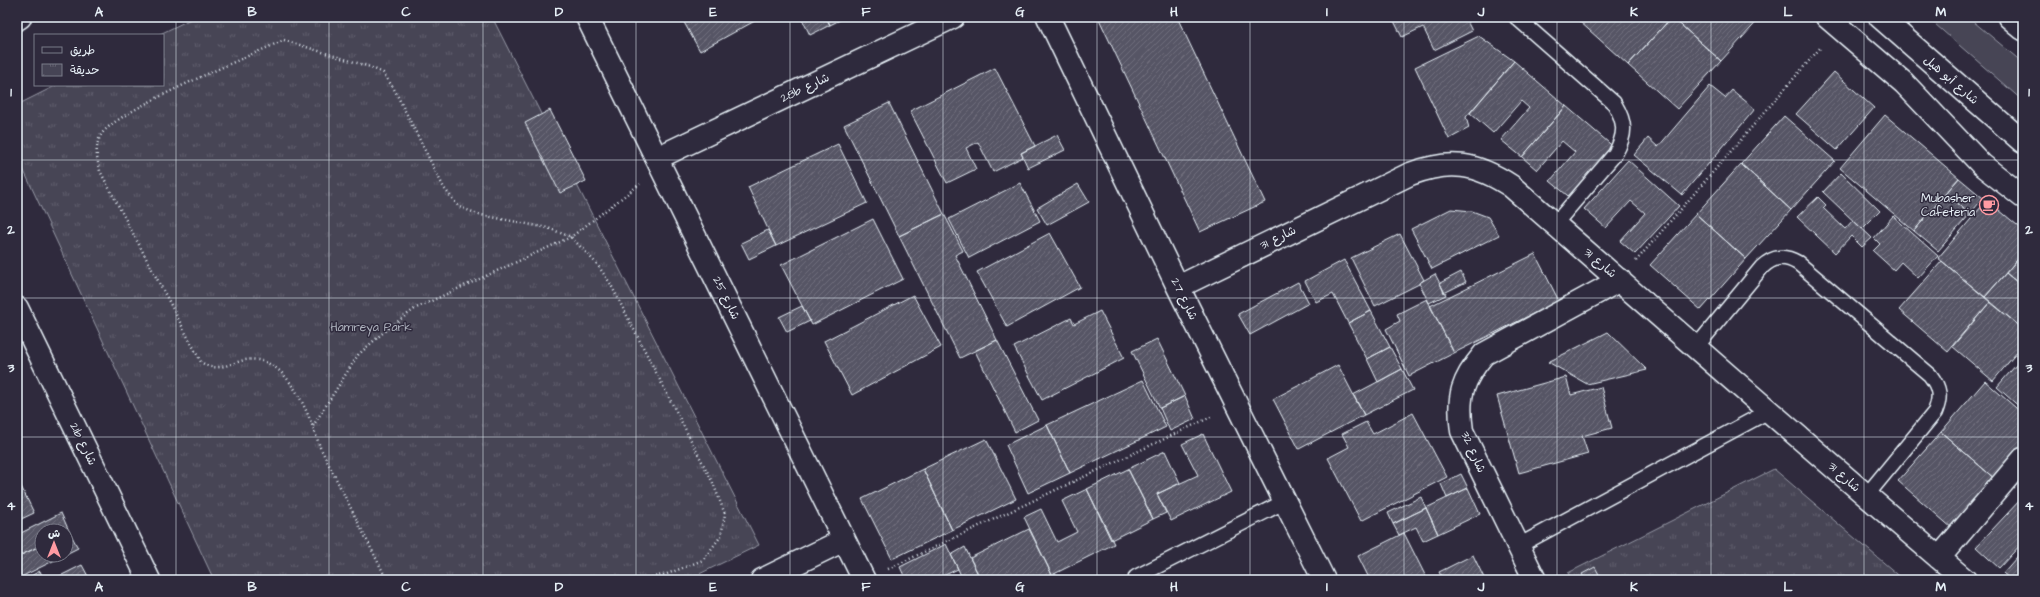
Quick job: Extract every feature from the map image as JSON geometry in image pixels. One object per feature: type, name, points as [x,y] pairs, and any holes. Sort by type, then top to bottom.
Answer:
[{"type":"street","name":"شارع 25","points":[[588,17],[864,580]]},
{"type":"street","name":"28b شارع","points":[[659,163],[953,17]]},
{"type":"street","name":"شارع 27","points":[[1048,17],[1178,287],[1324,580]]},
{"type":"street","name":"شارع أبو هيل","points":[[1880,17],[2023,142]]},
{"type":"street","points":[[2009,17],[2023,29]]},
{"type":"street","points":[[1833,22],[1904,83],[1982,165],[2023,197]]},
{"type":"street","name":"شارع 31","points":[[1178,287],[1410,174],[1430,167],[1452,164],[1473,167],[1493,174],[1511,186],[1697,346],[1866,496],[1965,580]]},
{"type":"street","name":"شارع 32","points":[[1535,580],[1462,431],[1459,410],[1461,389],[1470,370],[1484,354],[1620,280]]},
{"type":"street","name":"21b شارع","points":[[17,308],[149,580]]},
{"type":"street","points":[[1939,558],[2023,459]]},
{"type":"street","points":[[762,580],[844,540]]},
{"type":"lane","points":[[1516,17],[1614,103],[1621,115],[1624,128],[1622,142],[1615,154],[1555,224]]},
{"type":"lane","points":[[1697,346],[1769,260],[1779,257],[1789,258],[1798,263],[1930,375],[1936,384],[1939,393],[1935,412],[1866,496]]},
{"type":"lane","points":[[1518,546],[1769,411]]},
{"type":"lane","points":[[1135,579],[1284,502]]},
{"type":"path","points":[[1620,280],[1833,22]]},
{"type":"path","points":[[387,580],[320,447],[313,426],[292,383],[272,364],[259,359],[252,359],[213,368],[201,362],[100,171],[96,153],[101,134],[132,110],[284,40],[370,67],[383,73],[393,87],[444,188],[459,207],[481,215],[548,228],[571,237],[597,264],[610,282],[713,483],[725,514],[721,536],[702,560],[667,574],[640,580]]},
{"type":"path","points":[[313,426],[358,355],[386,330],[416,308],[571,237],[659,163]]},
{"type":"path","points":[[864,580],[1236,405]]},
{"type":"green space","name":"Hamreya Park","points":[[195,17],[492,17],[759,545],[687,580],[214,580],[17,156],[17,105],[55,86],[164,86],[164,34],[160,34]]},
{"type":"green space","points":[[1927,17],[1968,17],[2023,63],[2023,101]]},
{"type":"green space","points":[[1774,469],[1904,580],[1572,580],[1568,573]]},
{"type":"building","points":[[681,17],[762,17],[700,51]]},
{"type":"building","points":[[801,17],[826,17],[830,25],[810,35]]},
{"type":"building","points":[[826,17],[846,17],[830,25]]},
{"type":"building","points":[[1098,17],[1177,17],[1265,202],[1200,232]]},
{"type":"building","points":[[1392,17],[1465,17],[1472,31],[1434,50],[1423,27],[1402,37]]},
{"type":"building","points":[[1582,17],[1672,17],[1628,65],[1579,21]]},
{"type":"building","points":[[1672,17],[1721,61],[1677,109],[1628,65]]},
{"type":"building","points":[[1672,17],[1761,17],[1721,61]]},
{"type":"building","points":[[1479,36],[1514,61],[1466,117],[1469,128],[1449,139],[1415,67]]},
{"type":"building","points":[[1514,61],[1566,106],[1522,157],[1501,140],[1529,108],[1521,101],[1493,133],[1470,113]]},
{"type":"building","points":[[995,68],[1035,146],[1021,153],[1023,157],[993,172],[978,142],[966,148],[976,169],[947,183],[910,111]]},
{"type":"building","points":[[1834,72],[1874,108],[1837,150],[1796,114]]},
{"type":"building","points":[[1710,86],[1725,98],[1732,90],[1755,109],[1682,195],[1634,155],[1648,138],[1658,147]]},
{"type":"building","points":[[889,103],[944,214],[899,236],[844,125]]},
{"type":"building","points":[[1566,106],[1616,149],[1573,200],[1550,181],[1575,152],[1562,141],[1537,170],[1522,157]]},
{"type":"building","points":[[550,110],[586,181],[560,193],[525,123]]},
{"type":"building","points":[[1885,115],[1959,178],[1914,231],[1840,168]]},
{"type":"building","points":[[1784,116],[1835,161],[1791,210],[1741,164]]},
{"type":"building","points":[[1057,135],[1065,150],[1028,168],[1021,153]]},
{"type":"building","points":[[838,144],[867,203],[776,246],[748,187]]},
{"type":"building","points":[[1628,160],[1679,206],[1635,254],[1620,241],[1645,213],[1631,201],[1606,228],[1584,209]]},
{"type":"building","points":[[1741,164],[1791,210],[1746,259],[1696,214]]},
{"type":"building","points":[[1841,173],[1880,211],[1862,229],[1823,192]]},
{"type":"building","points":[[1959,178],[1983,198],[1970,214],[1945,194]]},
{"type":"building","points":[[1020,183],[1040,221],[969,258],[949,219]]},
{"type":"building","points":[[1078,184],[1089,202],[1047,225],[1037,208]]},
{"type":"building","points":[[1945,194],[1970,214],[1938,251],[1914,231]]},
{"type":"building","points":[[1818,197],[1826,205],[1823,208],[1845,229],[1853,220],[1872,238],[1862,247],[1851,236],[1835,253],[1797,217]]},
{"type":"building","points":[[1987,200],[2023,230],[2023,253],[1985,297],[1938,258]]},
{"type":"building","points":[[1451,209],[1472,211],[1488,217],[1499,235],[1432,269],[1411,229]]},
{"type":"building","points":[[944,214],[963,251],[955,255],[997,340],[960,358],[899,236]]},
{"type":"building","points":[[1696,214],[1746,259],[1701,310],[1650,265]]},
{"type":"building","points":[[1893,216],[1938,256],[1918,278],[1901,262],[1894,270],[1873,251],[1880,244],[1874,238]]},
{"type":"building","points":[[873,219],[903,279],[812,325],[781,265]]},
{"type":"building","points":[[768,230],[776,246],[749,259],[741,243]]},
{"type":"building","points":[[1050,233],[1080,287],[1007,327],[977,272]]},
{"type":"building","points":[[1400,234],[1424,280],[1375,306],[1351,258]]},
{"type":"building","points":[[2023,253],[2023,287],[2006,273]]},
{"type":"building","points":[[1535,254],[1559,301],[1454,353],[1430,306]]},
{"type":"building","points":[[1344,260],[1371,311],[1348,323],[1333,294],[1316,302],[1305,281]]},
{"type":"building","points":[[1942,261],[1990,302],[1948,352],[1899,310]]},
{"type":"building","points":[[1461,272],[1466,282],[1444,293],[1440,283]]},
{"type":"building","points":[[2006,273],[2023,287],[2023,329],[1985,297]]},
{"type":"building","points":[[1435,274],[1446,295],[1429,303],[1419,283]]},
{"type":"building","points":[[1298,282],[1309,303],[1250,335],[1238,314]]},
{"type":"building","points":[[913,295],[941,347],[852,395],[824,341]]},
{"type":"building","points":[[1427,299],[1454,353],[1409,376],[1386,329],[1400,321],[1397,314]]},
{"type":"building","points":[[1990,302],[2023,329],[2023,345],[1993,381],[1952,346]]},
{"type":"building","points":[[802,306],[810,321],[787,332],[779,317]]},
{"type":"building","points":[[1100,311],[1124,358],[1042,400],[1014,347],[1071,318],[1074,324]]},
{"type":"building","points":[[1371,311],[1390,347],[1367,359],[1348,323]]},
{"type":"building","points":[[1608,332],[1647,370],[1587,384],[1548,362]]},
{"type":"building","points":[[1157,339],[1185,396],[1160,408],[1132,351]]},
{"type":"building","points":[[997,340],[1038,420],[1015,432],[975,351]]},
{"type":"building","points":[[1390,347],[1402,369],[1378,382],[1367,359]]},
{"type":"building","points":[[2023,357],[2023,410],[1997,387]]},
{"type":"building","points":[[1338,365],[1364,415],[1299,449],[1273,399]]},
{"type":"building","points":[[1402,369],[1413,390],[1364,415],[1353,395]]},
{"type":"building","points":[[1566,377],[1571,395],[1601,387],[1612,428],[1582,436],[1588,454],[1519,473],[1497,396]]},
{"type":"building","points":[[1143,380],[1166,427],[1070,473],[1047,425]]},
{"type":"building","points":[[1985,381],[2023,414],[2023,449],[1996,480],[1941,432]]},
{"type":"building","points":[[1185,396],[1195,419],[1170,431],[1160,408]]},
{"type":"building","points":[[1413,413],[1447,477],[1361,521],[1328,458],[1349,447],[1342,434],[1366,422],[1373,434]]},
{"type":"building","points":[[1047,425],[1070,473],[1028,493],[1006,445]]},
{"type":"building","points":[[1941,432],[1996,480],[1953,529],[1898,481]]},
{"type":"building","points":[[1203,434],[1231,492],[1171,521],[1157,494],[1198,475],[1182,444]]},
{"type":"building","points":[[986,439],[1016,499],[952,530],[923,469]]},
{"type":"building","points":[[1165,451],[1180,483],[1157,494],[1166,513],[1153,519],[1128,469]]},
{"type":"building","points":[[923,469],[952,530],[892,559],[862,499]]},
{"type":"building","points":[[1128,469],[1153,519],[1111,540],[1087,489]]},
{"type":"building","points":[[1461,474],[1468,488],[1447,498],[1441,484]]},
{"type":"building","points":[[17,478],[34,513],[17,521]]},
{"type":"building","points":[[1468,488],[1480,514],[1438,534],[1426,508]]},
{"type":"building","points":[[1087,489],[1114,544],[1052,575],[1024,517],[1041,509],[1057,542],[1077,532],[1062,501]]},
{"type":"building","points":[[1421,497],[1426,508],[1393,524],[1388,513]]},
{"type":"building","points":[[2021,499],[2023,501],[2023,542],[1999,568],[1976,547]]},
{"type":"building","points":[[1426,508],[1438,534],[1423,541],[1416,527],[1399,535],[1393,524]]},
{"type":"building","points":[[61,513],[65,523],[41,523]]},
{"type":"building","points":[[34,526],[34,549],[17,557],[17,535]]},
{"type":"building","points":[[1029,529],[1054,579],[981,580],[970,558]]},
{"type":"building","points":[[1404,533],[1427,579],[1370,580],[1358,556]]},
{"type":"building","points":[[74,540],[78,548],[74,550]]},
{"type":"building","points":[[946,544],[958,569],[934,580],[906,580],[900,567]]},
{"type":"building","points":[[965,547],[981,580],[963,580],[951,555]]},
{"type":"building","points":[[34,549],[34,563],[49,563],[17,579],[17,557]]},
{"type":"building","points":[[2023,550],[2023,580],[2011,580],[2003,573]]},
{"type":"building","points":[[1473,555],[1485,580],[1443,580],[1439,572]]},
{"type":"building","points":[[82,565],[90,580],[52,580]]},
{"type":"building","points":[[1595,567],[1602,580],[1585,580],[1582,574]]},
{"type":"building","points":[[40,571],[44,580],[23,580]]},
{"type":"place","name":"Mubasher Cafeteria","points":[[1989,205]]}]
